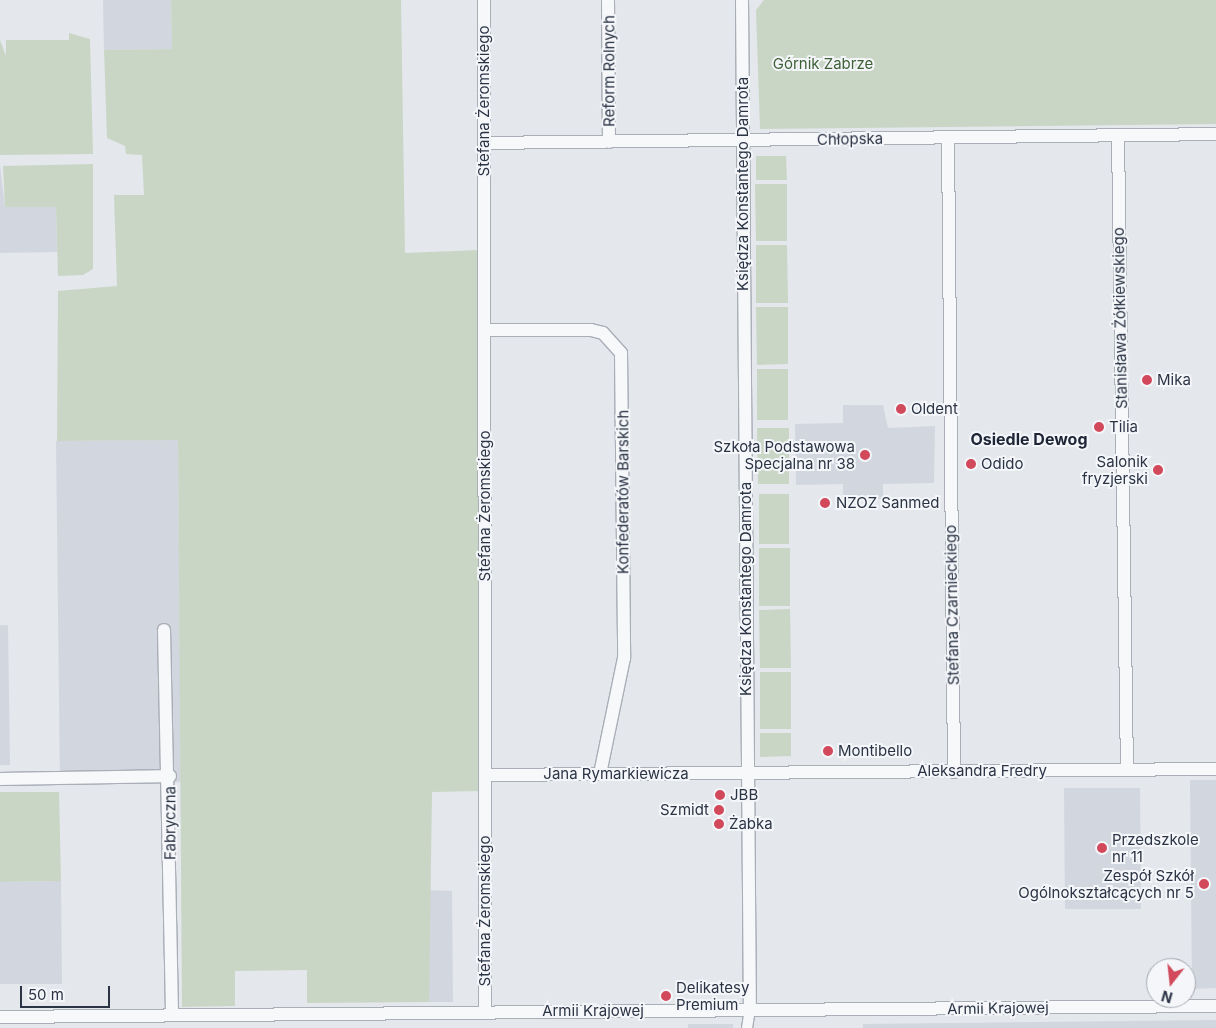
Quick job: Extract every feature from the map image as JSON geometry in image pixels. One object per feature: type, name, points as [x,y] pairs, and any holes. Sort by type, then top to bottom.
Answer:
[{"type":"street","name":"Stefana Żeromskiego","points":[[484,0],[485,1012]]},
{"type":"street","name":"Reform Rolnych","points":[[608,0],[609,142]]},
{"type":"street","name":"Księdza Konstantego Damrota","points":[[742,0],[750,1010],[747,1028]]},
{"type":"street","name":"Chłopska","points":[[484,143],[1216,134]]},
{"type":"street","name":"Stanisława Żółkiewskiego","points":[[1118,135],[1127,770]]},
{"type":"street","name":"Stefana Czarnieckiego","points":[[948,138],[954,772]]},
{"type":"street","name":"Konfederatów Barskich","points":[[485,330],[591,330],[603,333],[621,353],[624,658],[600,774]]},
{"type":"street","name":"Fabryczna","points":[[164,630],[170,776],[172,1015]]},
{"type":"street","name":"Aleksandra Fredry","points":[[747,773],[1216,769]]},
{"type":"street","name":"Jana Rymarkiewicza","points":[[485,775],[747,773]]},
{"type":"street","points":[[0,779],[170,776]]},
{"type":"street","name":"Armii Krajowej","points":[[0,1017],[1216,1006]]},
{"type":"shaded area","points":[[103,0],[171,0],[172,49],[104,50]]},
{"type":"shaded area","points":[[0,166],[5,207],[56,207],[57,252],[0,253]]},
{"type":"shaded area","name":"Szkoła Podstawowa Specjalna nr 38","points":[[843,405],[883,405],[888,428],[935,426],[934,483],[883,484],[883,499],[843,499],[843,484],[796,485],[795,424],[843,423]]},
{"type":"shaded area","points":[[178,440],[181,782],[60,783],[56,441]]},
{"type":"shaded area","points":[[0,625],[8,625],[10,765],[0,765]]},
{"type":"shaded area","name":"Zespół Szkół Ogólnokształcących nr 5","points":[[1190,780],[1216,780],[1216,988],[1196,989],[1196,958],[1192,958]]},
{"type":"shaded area","name":"Przedszkole nr 11","points":[[1064,788],[1140,788],[1141,909],[1065,909]]},
{"type":"shaded area","points":[[61,881],[62,984],[0,984],[0,882]]},
{"type":"shaded area","points":[[428,890],[452,891],[453,1002],[429,1002]]},
{"type":"shaded area","points":[[1216,1020],[1216,1028],[863,1028],[863,1024]]},
{"type":"shaded area","points":[[688,1024],[733,1024],[733,1028],[688,1028]]},
{"type":"green space","points":[[171,0],[401,0],[405,253],[479,250],[479,791],[432,792],[429,1002],[307,1003],[307,970],[235,971],[235,1006],[182,1007],[178,440],[57,441],[58,291],[117,286],[114,195],[144,195],[142,155],[126,154],[125,146],[107,138],[104,50],[172,49]]},
{"type":"green space","name":"Górnik Zabrze","points":[[764,0],[1216,0],[1216,124],[760,129],[756,10]]},
{"type":"green space","points":[[69,33],[90,39],[93,154],[0,155],[0,40],[6,56],[6,40],[69,40]]},
{"type":"green space","points":[[756,156],[786,156],[787,180],[756,180]]},
{"type":"green space","points":[[93,164],[93,269],[83,275],[58,276],[56,207],[5,207],[3,166]]},
{"type":"green space","points":[[755,184],[787,184],[787,241],[756,241]]},
{"type":"green space","points":[[756,245],[787,245],[788,303],[756,303]]},
{"type":"green space","points":[[756,307],[788,307],[788,364],[757,365]]},
{"type":"green space","points":[[757,369],[788,369],[788,420],[757,420]]},
{"type":"green space","points":[[757,428],[789,428],[789,484],[758,484]]},
{"type":"green space","points":[[759,494],[789,494],[789,544],[759,544]]},
{"type":"green space","points":[[759,548],[790,548],[790,606],[759,606]]},
{"type":"green space","points":[[790,609],[791,668],[760,668],[759,610]]},
{"type":"green space","points":[[760,672],[791,672],[791,729],[760,729]]},
{"type":"green space","points":[[760,733],[791,733],[791,756],[760,757]]},
{"type":"green space","points":[[0,792],[59,792],[61,881],[0,882]]},
{"type":"place","name":"Mika","points":[[1147,380]]},
{"type":"place","name":"Oldent","points":[[901,409]]},
{"type":"place","name":"Tilia","points":[[1099,427]]},
{"type":"place","name":"Szkoła Podstawowa Specjalna nr 38","points":[[865,455]]},
{"type":"place","name":"Odido","points":[[971,464]]},
{"type":"place","name":"Salonik fryzjerski","points":[[1158,470]]},
{"type":"place","name":"NZOZ Sanmed","points":[[825,503]]},
{"type":"place","name":"Montibello","points":[[828,751]]},
{"type":"place","name":"JBB","points":[[720,795]]},
{"type":"place","name":"Szmidt","points":[[719,810]]},
{"type":"place","name":"Żabka","points":[[719,824]]},
{"type":"place","name":"Przedszkole nr 11","points":[[1102,848]]},
{"type":"place","name":"Zespół Szkół Ogólnokształcących nr 5","points":[[1204,884]]},
{"type":"place","name":"Delikatesy Premium","points":[[666,996]]},
{"type":"district","name":"Osiedle Dewog","points":[[1029,439]]}]
